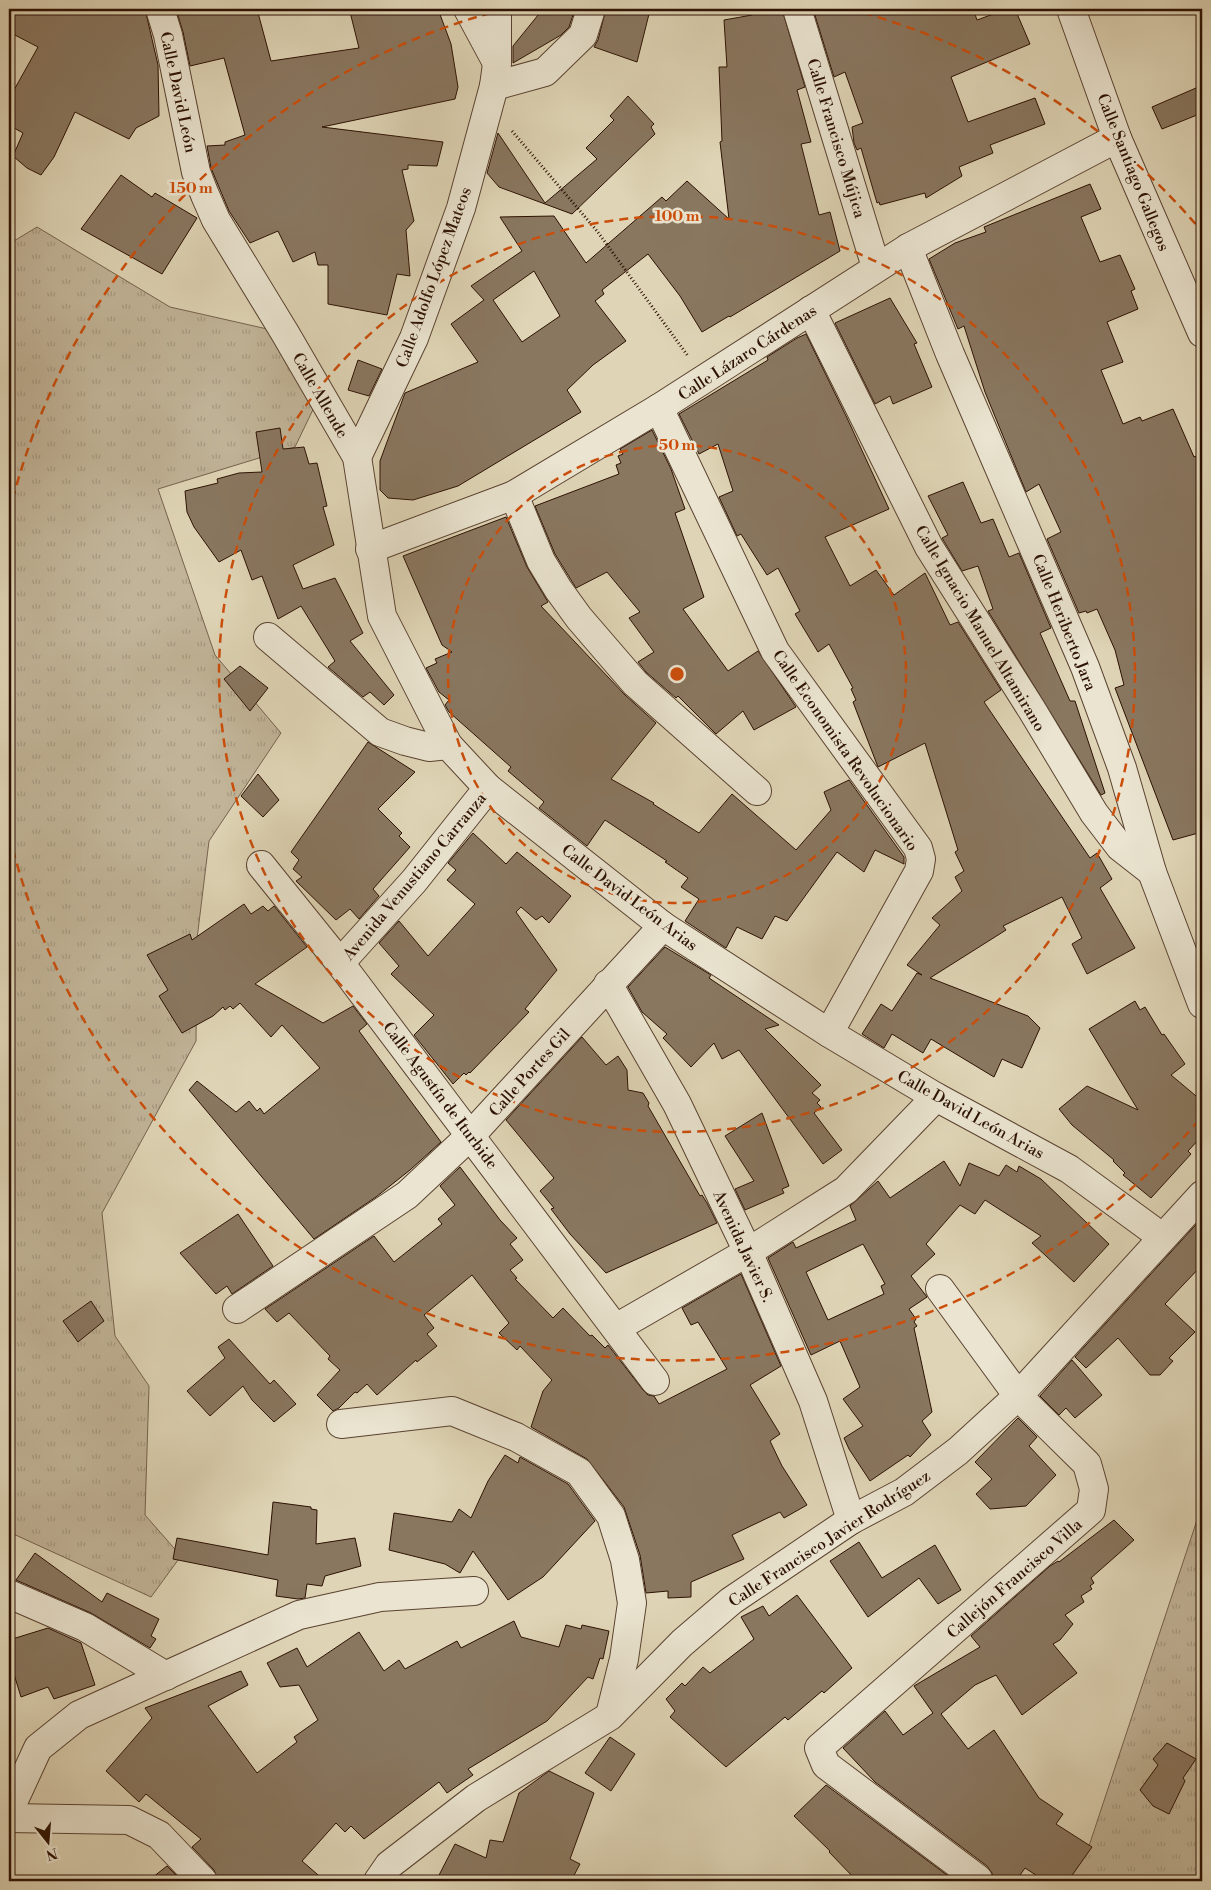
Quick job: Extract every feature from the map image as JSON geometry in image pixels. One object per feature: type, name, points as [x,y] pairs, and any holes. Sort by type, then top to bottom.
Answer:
[{"type":"street","name":"Calle David León","points":[[160,9],[168,35],[199,180],[216,220],[285,333]]},
{"type":"street","points":[[468,9],[494,84],[545,72],[583,35],[591,9]]},
{"type":"street","name":"Calle Francisco Mújica","points":[[797,9],[876,267]]},
{"type":"street","name":"Calle Santiago Gallegos","points":[[1071,9],[1117,138],[1202,333]]},
{"type":"street","name":"Calle Adolfo López Mateos","points":[[357,457],[417,328],[462,208],[494,84],[502,12]]},
{"type":"street","name":"Calle Lázaro Cárdenas","points":[[370,549],[514,495],[659,408],[908,248],[1117,138]]},
{"type":"street","name":"Calle Heriberto Jara","points":[[908,248],[950,354],[1085,667],[1122,768],[1152,872],[1202,1004]]},
{"type":"street","name":"Calle Ignacio Manuel Altamirano","points":[[811,310],[929,547],[1032,710],[1094,814],[1120,848],[1152,872]]},
{"type":"street","name":"Calle Allende","points":[[285,333],[357,457]]},
{"type":"street","name":"Calle Economista Revolucionario","points":[[659,408],[775,651],[918,848],[920,854],[919,871],[829,1033]]},
{"type":"street","name":"Calle David León Arias","points":[[357,457],[382,616],[448,745],[488,788],[663,926],[829,1033],[936,1097],[1069,1169],[1162,1237]]},
{"type":"street","points":[[514,495],[541,561],[580,618],[636,683],[757,791]]},
{"type":"street","points":[[268,638],[380,732],[405,742],[429,747],[448,745]]},
{"type":"street","name":"Avenida Venustiano Carranza","points":[[340,963],[414,881],[488,788]]},
{"type":"street","name":"Calle Agustín de Iturbide","points":[[261,865],[340,963],[655,1381]]},
{"type":"street","name":"Calle Portes Gil","points":[[237,1309],[407,1195],[471,1135],[663,926]]},
{"type":"street","name":"Avenida Javier S.","points":[[608,984],[677,1104],[748,1252],[813,1401],[851,1520]]},
{"type":"street","points":[[616,1328],[748,1252],[846,1190],[936,1097]]},
{"type":"street","name":"Calle Francisco Javier Rodríguez","points":[[378,1881],[389,1865],[476,1798],[610,1716],[682,1643],[731,1601],[851,1520],[904,1492],[958,1451],[1018,1396],[1202,1195]]},
{"type":"street","name":"Callejón Francisco Villa","points":[[940,1289],[1018,1396],[1087,1464],[1094,1489],[1091,1510],[819,1748],[826,1765],[978,1879]]},
{"type":"street","points":[[341,1424],[452,1411],[516,1437],[579,1472],[611,1516],[625,1560],[632,1603],[624,1659],[610,1716]]},
{"type":"street","points":[[9,1811],[38,1748],[79,1715],[298,1615],[380,1596],[474,1591]]},
{"type":"street","points":[[9,1594],[85,1627],[166,1676]]},
{"type":"street","points":[[9,1818],[129,1820],[159,1835],[203,1881]]},
{"type":"path","points":[[494,84],[597,231],[705,379]]},
{"type":"green space","points":[[37,227],[170,307],[285,333],[320,395],[295,447],[158,489],[215,655],[281,733],[209,841],[197,939],[196,1041],[102,1213],[115,1336],[149,1386],[145,1515],[181,1556],[151,1597],[9,1532],[9,244]]},
{"type":"green space","points":[[1202,1505],[1202,1881],[1069,1881],[1088,1849]]},
{"type":"building","points":[[9,9],[68,9],[79,14],[81,9],[145,9],[158,65],[159,116],[136,128],[129,139],[75,112],[54,157],[41,175],[27,168],[13,156],[23,133],[9,125],[9,99],[38,47],[9,32]]},
{"type":"building","points":[[176,9],[257,9],[271,61],[359,48],[350,12],[364,9],[438,9],[451,44],[458,87],[455,99],[322,127],[443,142],[437,166],[408,165],[408,169],[402,170],[414,221],[406,230],[410,276],[397,274],[387,315],[328,304],[328,265],[318,265],[315,252],[293,262],[278,231],[250,243],[229,211],[211,168],[207,146],[225,145],[225,142],[245,135],[224,58],[190,66]]},
{"type":"building","points":[[543,9],[575,9],[569,27],[561,35],[513,63],[513,46]]},
{"type":"building","points":[[606,9],[628,9],[649,14],[637,62],[594,47],[598,40]]},
{"type":"building","points":[[751,9],[782,9],[805,87],[797,90],[811,142],[801,144],[819,215],[830,212],[840,251],[702,332],[680,296],[648,254],[602,290],[604,294],[595,301],[626,341],[593,365],[567,390],[581,412],[458,486],[413,500],[388,498],[380,490],[380,461],[405,393],[478,362],[451,324],[484,300],[471,286],[522,251],[500,217],[554,216],[586,263],[662,197],[666,201],[687,181],[729,219],[720,142],[722,141],[719,67],[727,67],[724,20],[752,15]],"holes":[[[534,271],[560,316],[522,342],[493,300]]]},
{"type":"building","points":[[813,9],[973,9],[977,20],[1007,9],[1015,9],[1030,44],[951,77],[968,122],[1035,98],[1045,124],[990,145],[993,153],[959,167],[962,176],[926,198],[925,193],[880,205],[879,202],[877,203],[861,148],[857,150],[854,143],[852,127],[863,123],[845,72],[834,77]]},
{"type":"building","points":[[1196,88],[1202,105],[1202,113],[1162,129],[1152,107]]},
{"type":"building","points":[[628,96],[654,124],[651,127],[655,134],[572,214],[499,187],[487,173],[498,133],[545,203],[597,159],[586,148],[614,120],[610,116]]},
{"type":"building","points":[[121,175],[152,197],[155,193],[197,218],[162,274],[81,229]]},
{"type":"building","points":[[1090,184],[1101,209],[1081,217],[1100,262],[1120,255],[1135,289],[1131,291],[1138,309],[1107,322],[1123,362],[1101,370],[1123,424],[1140,417],[1142,421],[1173,409],[1194,457],[1202,454],[1202,832],[1173,840],[1115,688],[1124,685],[1115,650],[1097,609],[1087,613],[1086,611],[1079,613],[1047,539],[1061,532],[1039,484],[1026,492],[985,392],[964,326],[958,329],[929,259],[955,243],[986,232],[984,227]]},
{"type":"building","points":[[890,298],[917,343],[914,344],[932,387],[893,404],[890,396],[875,404],[835,323]]},
{"type":"building","points":[[806,334],[889,509],[825,537],[850,586],[876,570],[894,595],[925,573],[950,625],[958,622],[1001,690],[984,702],[1090,858],[1097,853],[1112,879],[1100,888],[1135,948],[1087,974],[1072,944],[1082,938],[1062,897],[1003,926],[1006,930],[930,978],[1028,1016],[1040,1028],[1022,1068],[1002,1059],[994,1077],[931,1039],[923,1053],[892,1034],[884,1048],[862,1034],[881,1004],[892,1011],[917,973],[922,975],[907,965],[940,925],[932,918],[962,891],[955,877],[964,871],[955,852],[958,850],[925,743],[878,767],[853,702],[856,700],[851,689],[853,688],[829,644],[818,652],[795,614],[800,611],[778,568],[767,575],[741,534],[737,536],[719,497],[733,491],[718,444],[699,454],[679,414],[768,360],[767,357]]},
{"type":"building","points":[[358,360],[382,369],[369,396],[348,390]]},
{"type":"building","points":[[280,428],[283,449],[304,447],[309,464],[317,463],[327,506],[323,507],[334,545],[293,565],[303,589],[335,578],[363,633],[350,641],[394,695],[384,705],[370,692],[363,697],[328,667],[335,661],[301,606],[278,619],[262,576],[252,580],[241,550],[219,562],[194,527],[187,512],[185,491],[218,483],[217,479],[239,473],[262,472],[256,432]]},
{"type":"building","points":[[652,430],[671,469],[685,509],[675,513],[704,597],[683,609],[728,671],[758,651],[796,707],[754,730],[743,711],[716,734],[678,696],[676,698],[646,672],[638,662],[654,652],[629,618],[640,612],[607,572],[576,588],[555,554],[535,506],[619,474],[616,465],[621,463],[618,456],[623,454],[620,449]]},
{"type":"building","points":[[963,482],[981,523],[993,519],[1009,557],[1019,553],[1051,628],[1040,633],[1070,701],[1075,701],[1105,793],[1101,795],[988,611],[993,609],[978,566],[962,571],[942,538],[948,535],[928,496]]},
{"type":"building","points":[[506,517],[527,567],[548,602],[541,606],[625,695],[656,723],[611,779],[654,803],[699,833],[732,794],[796,850],[831,810],[824,792],[849,780],[904,857],[904,864],[875,850],[864,872],[837,852],[787,921],[775,916],[762,939],[737,927],[726,948],[685,921],[699,899],[681,887],[688,878],[665,862],[667,861],[605,820],[587,846],[539,808],[544,802],[508,771],[511,767],[449,712],[445,705],[449,700],[439,692],[426,668],[437,663],[435,659],[452,652],[442,645],[403,556]]},
{"type":"building","points":[[240,666],[268,688],[250,711],[224,679]]},
{"type":"building","points":[[368,742],[415,772],[378,809],[402,833],[399,836],[410,847],[373,889],[379,896],[359,919],[350,909],[336,920],[296,881],[302,877],[293,869],[299,860],[291,852]]},
{"type":"building","points":[[258,774],[279,800],[263,817],[241,796]]},
{"type":"building","points":[[473,833],[506,864],[517,852],[571,896],[549,923],[542,916],[536,920],[521,907],[516,912],[557,970],[525,1009],[529,1012],[470,1073],[466,1075],[464,1073],[453,1084],[414,1035],[434,1015],[391,974],[399,966],[379,943],[399,921],[428,956],[475,904],[447,880],[456,870],[448,863]]},
{"type":"building","points":[[244,904],[251,914],[263,906],[268,911],[274,906],[307,947],[255,984],[323,1023],[353,1006],[367,1024],[359,1031],[441,1142],[376,1197],[314,1239],[189,1090],[197,1081],[236,1112],[249,1101],[257,1111],[260,1108],[264,1114],[320,1068],[282,1025],[271,1037],[240,1003],[233,1009],[230,1006],[225,1010],[223,1007],[213,1016],[182,1033],[159,996],[168,990],[147,955],[190,934],[192,940]]},
{"type":"building","points":[[665,947],[711,975],[709,978],[779,1025],[765,1029],[821,1085],[812,1093],[820,1100],[817,1103],[821,1107],[814,1113],[842,1150],[823,1164],[739,1050],[722,1059],[714,1043],[691,1067],[663,1038],[667,1034],[642,1012],[628,987]]},
{"type":"building","points":[[1135,1001],[1140,1010],[1145,1007],[1162,1035],[1164,1034],[1185,1064],[1171,1075],[1202,1101],[1202,1136],[1188,1151],[1191,1154],[1151,1198],[1123,1175],[1125,1173],[1114,1160],[1072,1125],[1059,1109],[1087,1086],[1138,1110],[1089,1029]]},
{"type":"building","points":[[582,1037],[606,1065],[618,1056],[627,1070],[628,1090],[643,1093],[649,1103],[648,1106],[700,1196],[702,1195],[707,1203],[717,1223],[606,1273],[570,1234],[551,1209],[554,1208],[540,1191],[554,1178],[506,1120]]},
{"type":"building","points":[[762,1113],[789,1186],[782,1189],[784,1193],[745,1210],[735,1189],[754,1181],[725,1136]]},
{"type":"building","points":[[944,1161],[960,1186],[969,1163],[999,1176],[1006,1165],[1017,1172],[1019,1166],[1041,1179],[1109,1244],[1074,1282],[1032,1243],[1041,1236],[985,1200],[975,1214],[960,1205],[926,1244],[935,1254],[911,1276],[927,1297],[909,1309],[916,1319],[914,1322],[917,1326],[914,1328],[932,1412],[922,1421],[931,1435],[910,1457],[908,1455],[870,1481],[844,1438],[863,1426],[843,1399],[860,1387],[840,1341],[811,1355],[768,1258],[793,1242],[796,1248],[856,1220],[850,1206],[878,1181],[890,1198]],"holes":[[[863,1244],[885,1284],[881,1286],[884,1294],[828,1320],[806,1272]]]},
{"type":"building","points":[[460,1167],[500,1220],[517,1238],[510,1244],[523,1260],[510,1270],[517,1278],[515,1279],[553,1318],[563,1308],[590,1336],[592,1335],[605,1348],[608,1345],[643,1390],[648,1395],[654,1396],[659,1404],[727,1369],[698,1322],[691,1325],[682,1308],[741,1274],[781,1366],[750,1385],[780,1434],[770,1441],[782,1466],[807,1505],[784,1518],[780,1512],[732,1535],[744,1559],[691,1582],[691,1597],[668,1598],[668,1591],[646,1593],[640,1555],[624,1507],[587,1459],[531,1427],[543,1391],[552,1380],[520,1346],[517,1350],[499,1333],[509,1323],[472,1275],[424,1315],[434,1328],[427,1334],[437,1346],[417,1362],[416,1360],[377,1395],[367,1384],[333,1411],[317,1395],[340,1370],[328,1359],[330,1356],[289,1313],[277,1322],[265,1309],[374,1236],[394,1262],[442,1224],[438,1219],[455,1205],[440,1186]]},
{"type":"building","points":[[238,1214],[273,1266],[232,1294],[227,1286],[216,1294],[180,1253]]},
{"type":"building","points":[[1202,1218],[1202,1265],[1165,1304],[1195,1332],[1169,1358],[1173,1361],[1160,1375],[1150,1375],[1118,1338],[1086,1368],[1075,1357]]},
{"type":"building","points":[[91,1301],[104,1321],[78,1342],[63,1321]]},
{"type":"building","points":[[229,1339],[270,1384],[274,1380],[296,1404],[274,1422],[252,1400],[243,1386],[210,1416],[187,1391],[225,1358],[218,1347]]},
{"type":"building","points":[[1072,1360],[1102,1395],[1075,1418],[1066,1408],[1059,1415],[1040,1396]]},
{"type":"building","points":[[1018,1418],[1037,1437],[1029,1446],[1056,1475],[1026,1506],[990,1509],[976,1494],[992,1479],[975,1462]]},
{"type":"building","points":[[505,1455],[518,1463],[520,1457],[568,1484],[595,1521],[543,1577],[508,1600],[473,1551],[460,1573],[445,1564],[389,1550],[394,1513],[452,1522],[459,1509],[471,1518],[488,1481]]},
{"type":"building","points":[[273,1502],[311,1507],[311,1509],[317,1510],[316,1544],[355,1538],[361,1566],[325,1576],[322,1586],[307,1584],[305,1598],[298,1599],[276,1596],[278,1580],[173,1559],[177,1538],[268,1555]]},
{"type":"building","points":[[1114,1520],[1134,1540],[1091,1578],[1094,1583],[1090,1586],[1092,1589],[1081,1596],[1084,1602],[1065,1615],[1073,1624],[1060,1640],[1053,1644],[1077,1673],[1022,1715],[996,1675],[975,1685],[941,1714],[968,1749],[994,1730],[1039,1798],[1063,1814],[1056,1824],[1092,1847],[1068,1881],[1045,1881],[1025,1868],[1016,1881],[993,1881],[992,1873],[987,1866],[875,1782],[843,1748],[885,1711],[903,1735],[933,1713],[914,1686],[980,1647],[971,1636],[1050,1566],[1059,1562]]},
{"type":"building","points":[[859,1542],[882,1578],[935,1545],[961,1590],[938,1604],[919,1578],[868,1617],[830,1561]]},
{"type":"building","points":[[35,1553],[102,1602],[107,1593],[159,1619],[151,1636],[156,1639],[150,1648],[91,1613],[16,1580]]},
{"type":"building","points":[[797,1595],[852,1668],[824,1693],[822,1691],[788,1720],[785,1717],[726,1767],[670,1717],[675,1711],[666,1699],[682,1683],[685,1686],[703,1667],[710,1673],[754,1639],[741,1617],[763,1606],[769,1616]]},
{"type":"building","points":[[514,1621],[521,1637],[559,1647],[566,1625],[581,1629],[582,1625],[609,1631],[603,1659],[600,1658],[593,1679],[588,1677],[547,1721],[468,1769],[473,1775],[447,1793],[439,1782],[364,1839],[351,1826],[345,1832],[336,1823],[302,1861],[325,1881],[218,1881],[214,1870],[192,1847],[201,1839],[146,1794],[139,1802],[106,1771],[152,1718],[145,1708],[241,1671],[248,1685],[208,1706],[257,1773],[297,1742],[294,1737],[318,1720],[299,1685],[280,1687],[267,1663],[297,1648],[307,1667],[359,1632],[384,1671],[399,1660],[405,1669],[457,1641],[461,1648]]},
{"type":"building","points":[[48,1628],[81,1643],[95,1685],[54,1699],[48,1687],[21,1697],[9,1658],[9,1640]]},
{"type":"building","points":[[610,1737],[635,1754],[611,1791],[585,1773]]},
{"type":"building","points":[[1167,1743],[1196,1759],[1183,1778],[1185,1781],[1169,1814],[1153,1806],[1140,1790],[1158,1765],[1153,1759]]},
{"type":"building","points":[[549,1771],[594,1793],[570,1859],[580,1864],[571,1881],[436,1881],[455,1844],[486,1858],[490,1840],[503,1842],[519,1793]]},
{"type":"building","points":[[826,1785],[955,1881],[857,1881],[794,1816]]},
{"type":"building","points":[[167,1866],[182,1881],[148,1881]]}]
